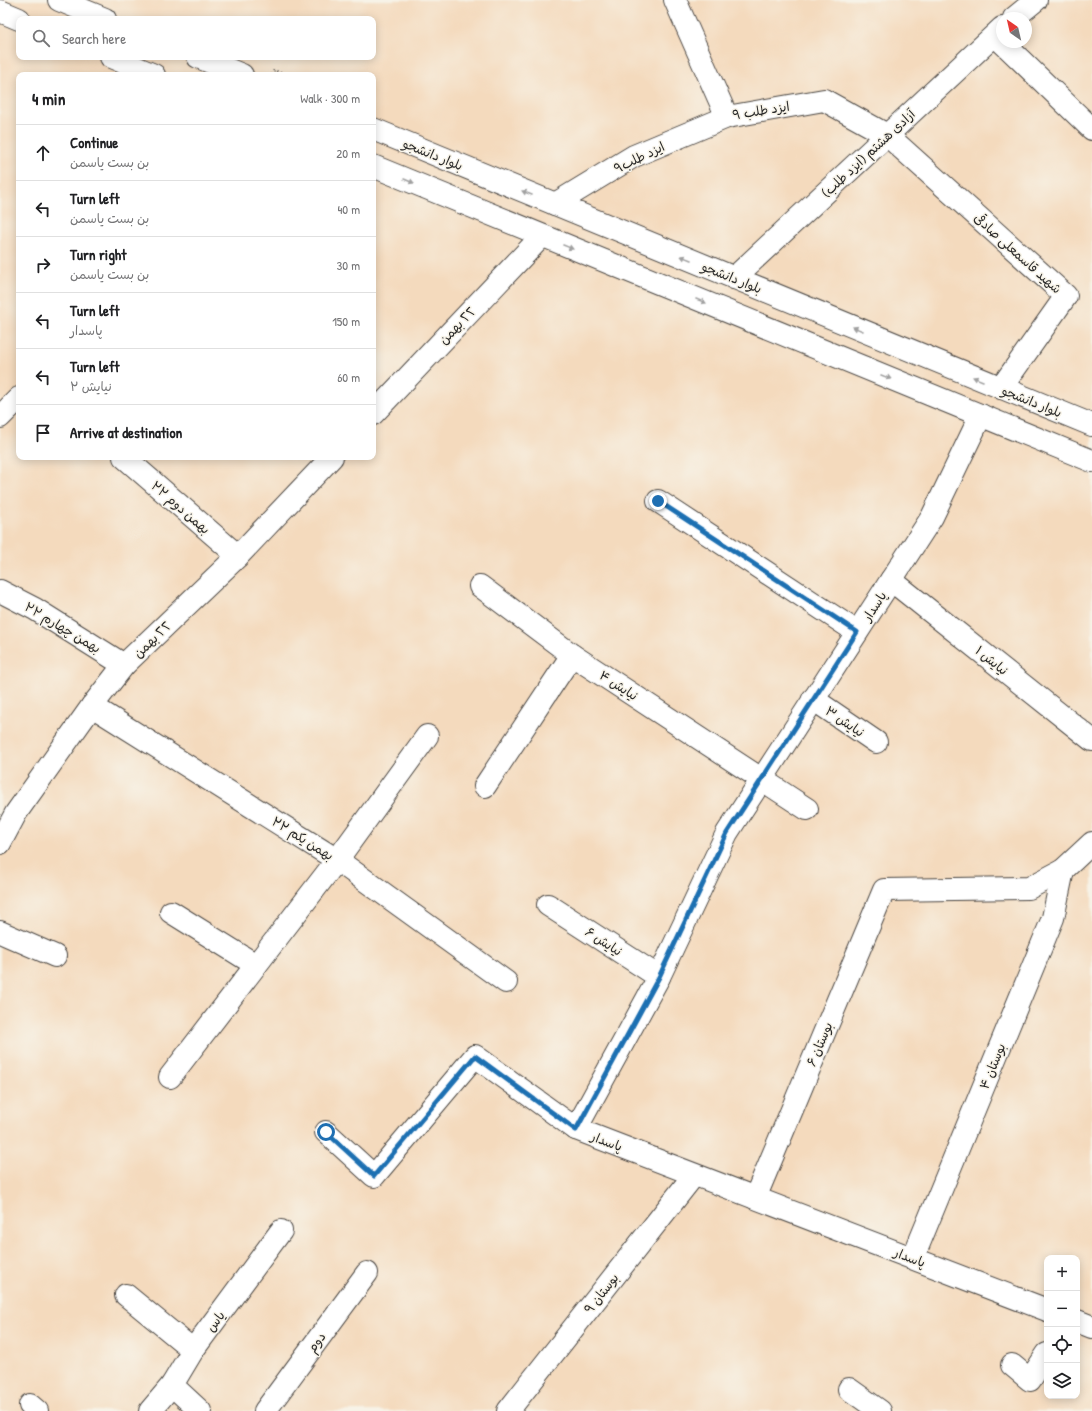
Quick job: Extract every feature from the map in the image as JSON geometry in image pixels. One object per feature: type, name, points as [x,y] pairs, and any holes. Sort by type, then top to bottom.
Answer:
[{"type":"street","points":[[59,0],[99,16]]},
{"type":"street","name":"ایزد طلب ۹","points":[[676,0],[727,117],[824,100],[887,135]]},
{"type":"street","points":[[1021,12],[1036,0]]},
{"type":"street","points":[[0,11],[16,18]]},
{"type":"street","name":"آزادی هشتم (ایزد طلب)","points":[[734,278],[887,135],[996,40]]},
{"type":"street","points":[[1011,48],[1092,129]]},
{"type":"street","points":[[118,60],[147,72]]},
{"type":"street","points":[[205,60],[235,72]]},
{"type":"street","name":"ایزد طلب۹","points":[[555,204],[634,156],[727,117]]},
{"type":"street","name":"بلوار دانشجو","points":[[376,130],[1092,426]]},
{"type":"street","name":"شهید قاسمعلی صادقی","points":[[887,135],[1066,296],[1001,388]]},
{"type":"street","points":[[376,167],[1092,461]]},
{"type":"street","name":"٢٢ بهمن","points":[[376,411],[542,236]]},
{"type":"street","points":[[0,417],[16,401]]},
{"type":"street","name":"پاسدار","points":[[981,415],[932,517],[727,833],[659,977],[576,1130],[1044,1309]]},
{"type":"street","name":"۲۲ بهمن دوم","points":[[127,460],[238,556]]},
{"type":"street","name":"٢٢ بهمن","points":[[0,843],[8,809],[124,665],[238,556],[329,460]]},
{"type":"street","points":[[658,501],[857,632]]},
{"type":"street","name":"نیایش ۱","points":[[891,580],[1092,740]]},
{"type":"street","name":"نیایش ۴","points":[[480,586],[572,655],[807,809]]},
{"type":"street","name":"۲۲ بهمن چهارم","points":[[0,591],[35,609],[124,665]]},
{"type":"street","points":[[485,786],[572,655]]},
{"type":"street","name":"نیایش ۳","points":[[814,700],[876,742]]},
{"type":"street","name":"۲۲ بهمن یکم","points":[[92,706],[337,860],[506,982]]},
{"type":"street","points":[[170,1077],[337,860],[427,736]]},
{"type":"street","points":[[1063,870],[1092,843]]},
{"type":"street","name":"بوستان ۶","points":[[755,1198],[884,890],[1029,888],[1063,870]]},
{"type":"street","name":"بوستان ۴","points":[[913,1258],[1053,918],[1063,870]]},
{"type":"street","name":"نیایش ۶","points":[[548,905],[659,977]]},
{"type":"street","points":[[171,912],[256,965]]},
{"type":"street","points":[[0,932],[55,956]]},
{"type":"street","points":[[326,1132],[374,1176],[475,1056],[576,1130]]},
{"type":"street","name":"بوستان ۹","points":[[508,1411],[694,1175]]},
{"type":"street","name":"یاس","points":[[150,1411],[172,1384],[193,1350],[281,1231]]},
{"type":"street","name":"دوم","points":[[265,1411],[367,1273]]},
{"type":"street","points":[[126,1295],[193,1350]]},
{"type":"street","points":[[1080,1323],[1092,1327]]},
{"type":"street","points":[[1012,1365],[1030,1380],[1044,1359]]},
{"type":"street","points":[[172,1384],[200,1411]]},
{"type":"street","points":[[849,1389],[880,1411]]},
{"type":"route","points":[[326,1132],[374,1176],[475,1056],[576,1130],[659,977],[727,833],[857,632],[658,501]]}]
